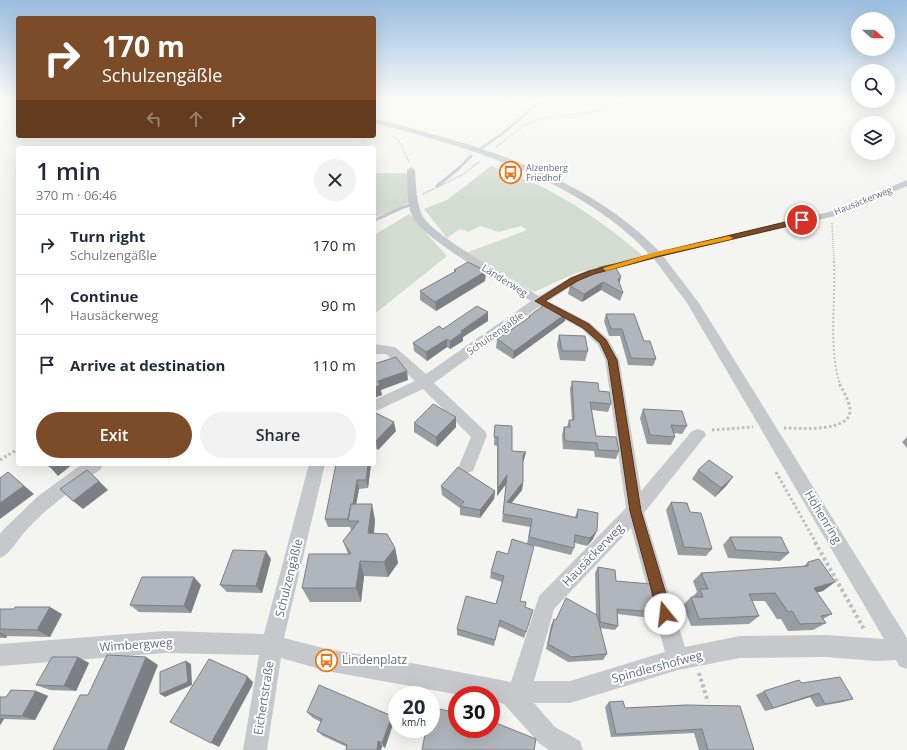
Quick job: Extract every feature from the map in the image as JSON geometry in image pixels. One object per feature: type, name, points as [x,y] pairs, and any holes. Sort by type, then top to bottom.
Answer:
[{"type":"street","name":"Höhenring","points":[[419,133],[529,170],[587,200],[609,214],[631,231],[656,255],[675,276],[694,303],[738,377],[762,431],[904,653]]},
{"type":"street","name":"Länderweg","points":[[411,170],[417,216],[426,228],[463,254],[539,301],[586,326],[603,342],[612,360],[635,511],[686,657]]},
{"type":"street","name":"Hausäckerweg","points":[[656,255],[832,214],[907,183]]},
{"type":"street","name":"Schulzengäßle","points":[[376,405],[425,382],[539,301],[574,280],[592,272],[656,255]]},
{"type":"street","points":[[376,349],[390,350],[425,382],[479,436],[467,466]]},
{"type":"street","name":"Hausäckerweg","points":[[515,693],[546,603],[635,511],[698,435]]},
{"type":"street","points":[[0,549],[10,533],[47,499],[92,466]]},
{"type":"street","name":"Schulzengäßle","points":[[272,645],[316,466]]},
{"type":"street","name":"Wimbergweg","points":[[0,655],[165,642],[272,645]]},
{"type":"street","name":"Spindlershofweg","points":[[272,645],[327,660],[515,693],[570,692],[686,657],[740,647],[826,646],[904,653]]},
{"type":"street","name":"Eichertstraße","points":[[255,750],[272,645]]},
{"type":"street","points":[[515,693],[547,735],[571,750]]},
{"type":"lane","points":[[376,220],[414,201]]},
{"type":"path","points":[[414,201],[479,163],[486,155],[514,133]]},
{"type":"path","points":[[393,136],[399,141],[407,157],[411,170]]},
{"type":"path","points":[[698,435],[710,430],[750,427],[762,431],[829,427],[843,423],[848,418],[850,411],[838,379],[833,337],[835,294],[832,214]]},
{"type":"path","points":[[747,420],[750,427],[762,431]]},
{"type":"path","points":[[0,460],[16,451]]},
{"type":"path","points":[[774,469],[876,650]]},
{"type":"path","points":[[686,657],[708,702]]},
{"type":"shaded area","points":[[491,166],[535,184],[575,205],[643,256],[576,273],[534,292],[466,253],[527,230],[521,226],[499,232],[480,226],[469,232],[460,229],[447,238],[424,209],[447,200]]},
{"type":"shaded area","points":[[376,173],[411,173],[411,202],[376,217]]},
{"type":"shaded area","points":[[409,214],[447,256],[377,312],[376,312],[376,234]]},
{"type":"building","points":[[468,262],[486,271],[435,302],[420,291],[456,271],[454,270]]},
{"type":"building","points":[[614,264],[621,277],[618,279],[623,293],[603,282],[584,294],[570,286],[600,267]]},
{"type":"building","points":[[547,303],[560,310],[556,312],[567,313],[514,351],[497,339],[530,317],[529,316]]},
{"type":"building","points":[[477,306],[488,312],[461,331],[463,332],[450,341],[447,339],[426,352],[413,343],[439,326],[443,329]]},
{"type":"building","points":[[606,314],[634,314],[644,341],[650,341],[656,359],[631,358],[622,329],[611,329]]},
{"type":"building","points":[[559,335],[585,336],[588,351],[562,351]]},
{"type":"building","points":[[396,357],[407,371],[378,381],[380,385],[376,387],[376,363]]},
{"type":"building","points":[[572,381],[598,383],[599,391],[609,392],[611,404],[590,402],[596,436],[616,437],[619,451],[598,450],[597,443],[565,441],[564,427],[570,427],[569,420],[574,420]]},
{"type":"building","points":[[433,404],[456,417],[436,437],[414,423]]},
{"type":"building","points":[[643,409],[682,411],[687,426],[671,425],[675,437],[650,435]]},
{"type":"building","points":[[376,413],[394,422],[376,441]]},
{"type":"building","points":[[495,425],[512,426],[512,451],[526,452],[523,455],[523,482],[507,502],[577,518],[578,509],[598,513],[597,531],[590,538],[575,535],[574,548],[529,537],[532,519],[503,514],[507,475],[498,488],[498,437],[494,437]]},
{"type":"building","points":[[709,460],[733,477],[721,488],[698,470]]},
{"type":"building","points":[[336,466],[368,466],[366,480],[357,480],[353,504],[351,504],[348,519],[325,519]]},
{"type":"building","points":[[458,467],[495,491],[480,510],[460,506],[464,502],[441,486]]},
{"type":"building","points":[[87,470],[99,481],[73,501],[60,489]]},
{"type":"building","points":[[8,472],[24,486],[0,503],[0,478]]},
{"type":"building","points":[[671,502],[687,503],[690,512],[701,513],[712,549],[684,547]]},
{"type":"building","points":[[351,504],[372,504],[368,533],[387,534],[395,548],[384,562],[360,561],[356,588],[302,588],[309,554],[351,554],[343,541],[359,521],[348,521]]},
{"type":"building","points":[[730,537],[781,537],[789,553],[736,550]]},
{"type":"building","points":[[512,539],[534,546],[520,601],[526,602],[525,607],[533,610],[526,632],[500,620],[495,640],[457,629],[466,596],[496,604],[504,576],[491,572],[497,551],[508,554]]},
{"type":"building","points":[[233,550],[266,551],[256,586],[220,585]]},
{"type":"building","points":[[819,559],[835,582],[814,588],[832,614],[821,616],[826,623],[800,624],[792,611],[788,612],[775,593],[749,594],[759,616],[699,619],[691,597],[703,597],[700,589],[708,589],[701,573],[808,566],[808,562]]},
{"type":"building","points":[[598,567],[615,570],[616,581],[650,584],[655,612],[617,609],[618,626],[600,622]]},
{"type":"building","points":[[142,577],[194,577],[184,606],[130,605]]},
{"type":"building","points":[[566,598],[597,615],[607,654],[571,657],[548,644],[554,619],[556,620]]},
{"type":"building","points":[[15,607],[50,607],[37,630],[0,629],[0,609],[14,609]]},
{"type":"building","points":[[107,655],[146,657],[107,750],[53,750],[80,695],[88,695]]},
{"type":"building","points":[[52,657],[78,657],[64,686],[36,685]]},
{"type":"building","points":[[209,659],[247,676],[246,681],[211,743],[170,722]]},
{"type":"building","points":[[186,661],[188,682],[160,694],[160,672]]},
{"type":"building","points":[[840,677],[853,699],[825,704],[819,693],[773,708],[764,691],[799,680],[802,683]]},
{"type":"building","points":[[319,685],[388,714],[388,727],[382,743],[378,741],[377,750],[346,750],[347,745],[317,731],[322,719],[307,712]]},
{"type":"building","points":[[11,690],[36,691],[22,716],[0,715],[0,697],[6,697]]},
{"type":"building","points":[[623,701],[625,708],[686,705],[740,706],[754,750],[708,750],[702,729],[616,734],[609,702]]},
{"type":"building","points":[[440,709],[448,711],[448,738],[500,738],[500,725],[536,739],[534,750],[422,750],[424,738],[440,738]]},
{"type":"waterway","points":[[480,149],[503,133]]},
{"type":"waterway","points":[[459,168],[471,156]]},
{"type":"waterway","points":[[437,186],[459,168]]},
{"type":"slow traffic","points":[[606,268],[729,238]]},
{"type":"place","name":"Alzenberg Friedhof","points":[[511,173]]},
{"type":"place","name":"Lindenplatz","points":[[327,660]]},
{"type":"route","points":[[665,614],[635,511],[612,360],[603,342],[586,326],[539,301],[574,280],[592,272],[802,220]]}]
